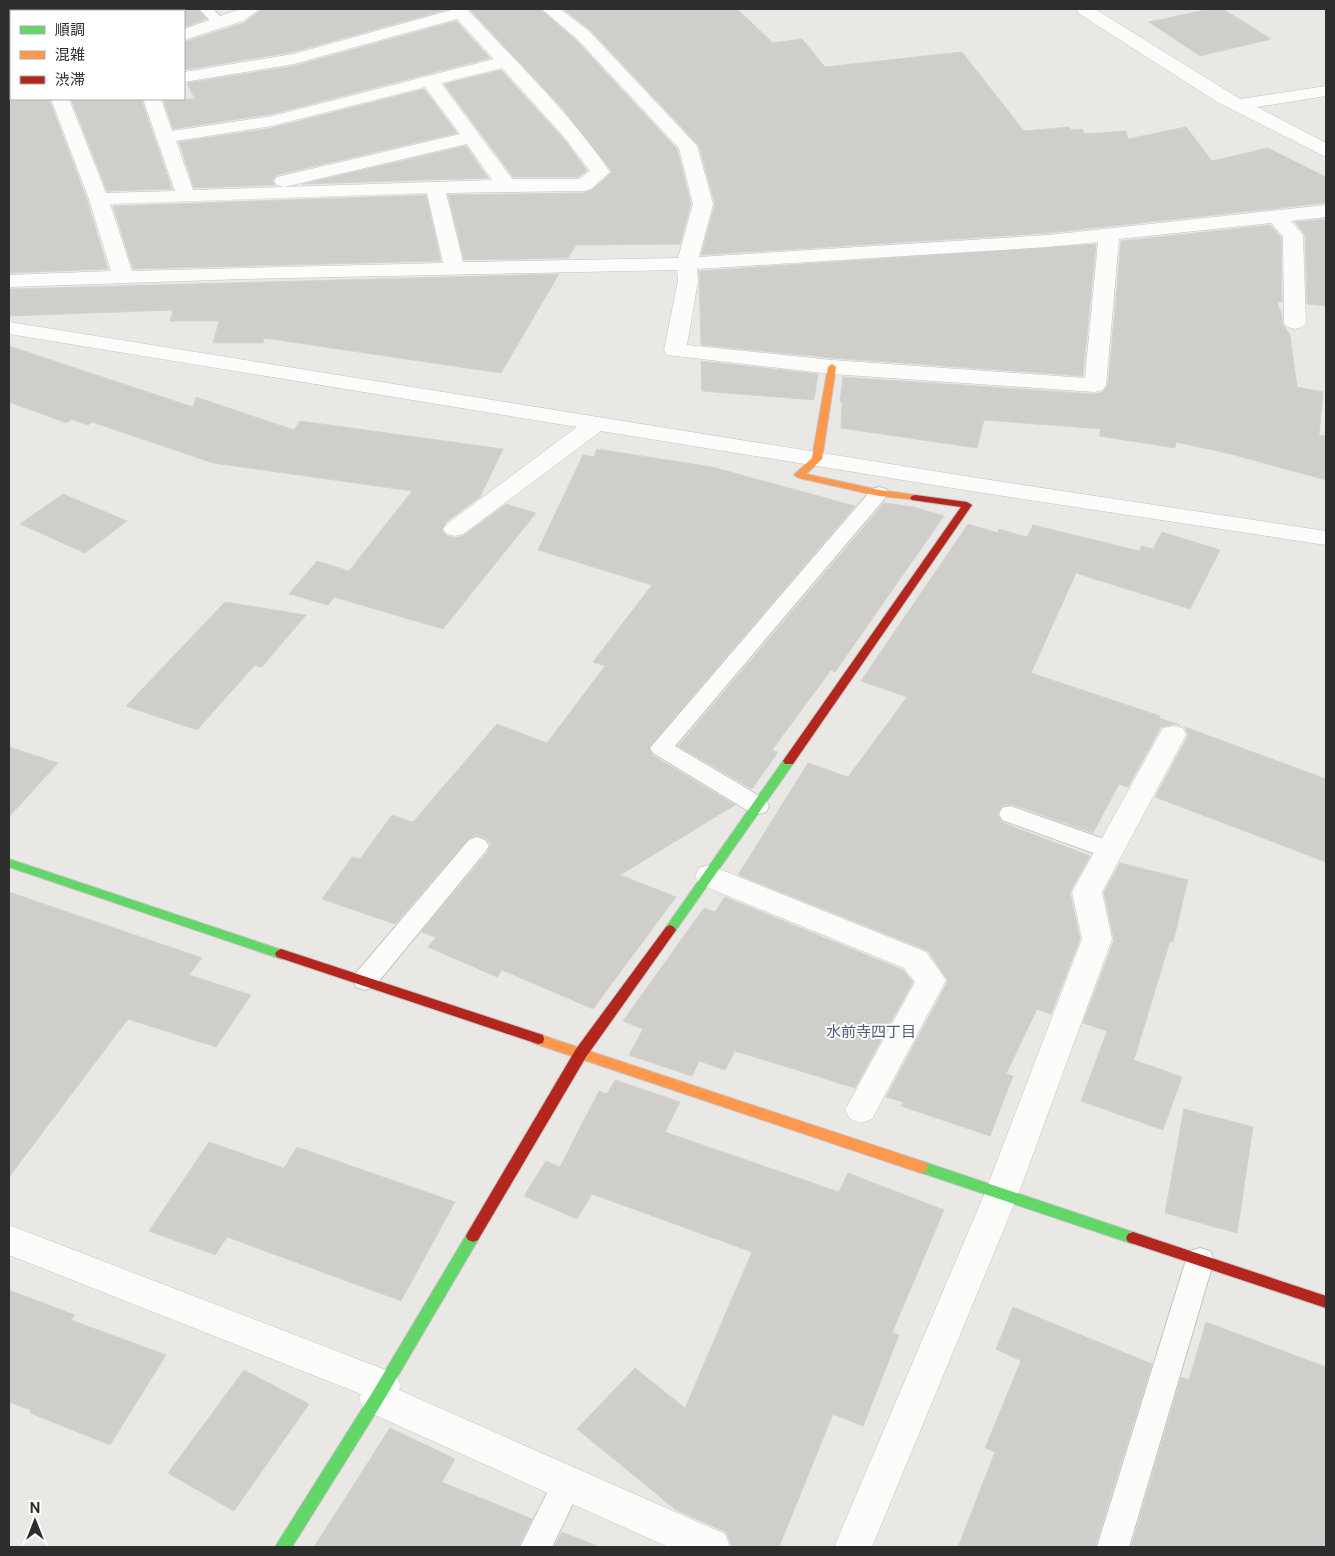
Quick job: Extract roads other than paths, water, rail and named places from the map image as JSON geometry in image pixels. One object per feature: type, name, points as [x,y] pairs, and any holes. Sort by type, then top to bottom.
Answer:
[{"type":"street","points":[[185,35],[220,24],[252,9]]},
{"type":"street","points":[[550,9],[584,36],[643,102],[688,146],[704,204],[687,264],[688,281],[675,350],[832,367],[1095,385],[1109,235]]},
{"type":"street","points":[[1084,9],[1237,105],[1284,127],[1326,151]]},
{"type":"street","points":[[100,199],[506,185],[584,185],[601,172],[572,134],[461,13],[294,59],[185,77]]},
{"type":"street","points":[[166,137],[272,120],[507,61]]},
{"type":"street","points":[[430,81],[506,185]]},
{"type":"street","points":[[1237,105],[1326,91]]},
{"type":"street","points":[[60,100],[100,199],[123,276]]},
{"type":"street","points":[[152,100],[186,196]]},
{"type":"street","points":[[235,195],[252,189],[472,137]]},
{"type":"street","points":[[436,188],[454,269]]},
{"type":"street","points":[[9,281],[123,276],[687,264],[1048,242],[1326,211]]},
{"type":"street","points":[[1276,216],[1293,235],[1295,323]]},
{"type":"street","points":[[9,328],[817,459],[1326,538]]},
{"type":"street","points":[[283,1547],[380,1392],[581,1053],[709,876],[967,506],[879,493],[799,476],[817,459],[832,367]]},
{"type":"street","points":[[455,530],[597,423]]},
{"type":"street","points":[[853,1547],[1001,1195],[1097,939],[1086,892],[1172,735]]},
{"type":"street","points":[[9,863],[365,980],[1001,1195],[1326,1302]]},
{"type":"street","points":[[709,876],[915,960],[931,980],[861,1110]]},
{"type":"street","points":[[9,1240],[380,1392],[568,1483],[711,1547]]},
{"type":"lane","points":[[206,9],[220,24]]},
{"type":"lane","points":[[758,806],[662,748],[879,493]]},
{"type":"lane","points":[[1010,814],[1110,850]]},
{"type":"lane","points":[[365,980],[477,846]]},
{"type":"lane","points":[[1113,1547],[1200,1260]]},
{"type":"lane","points":[[536,1547],[568,1483]]},
{"type":"district","name":"水前寺四丁目","points":[[871,1031]]}]
